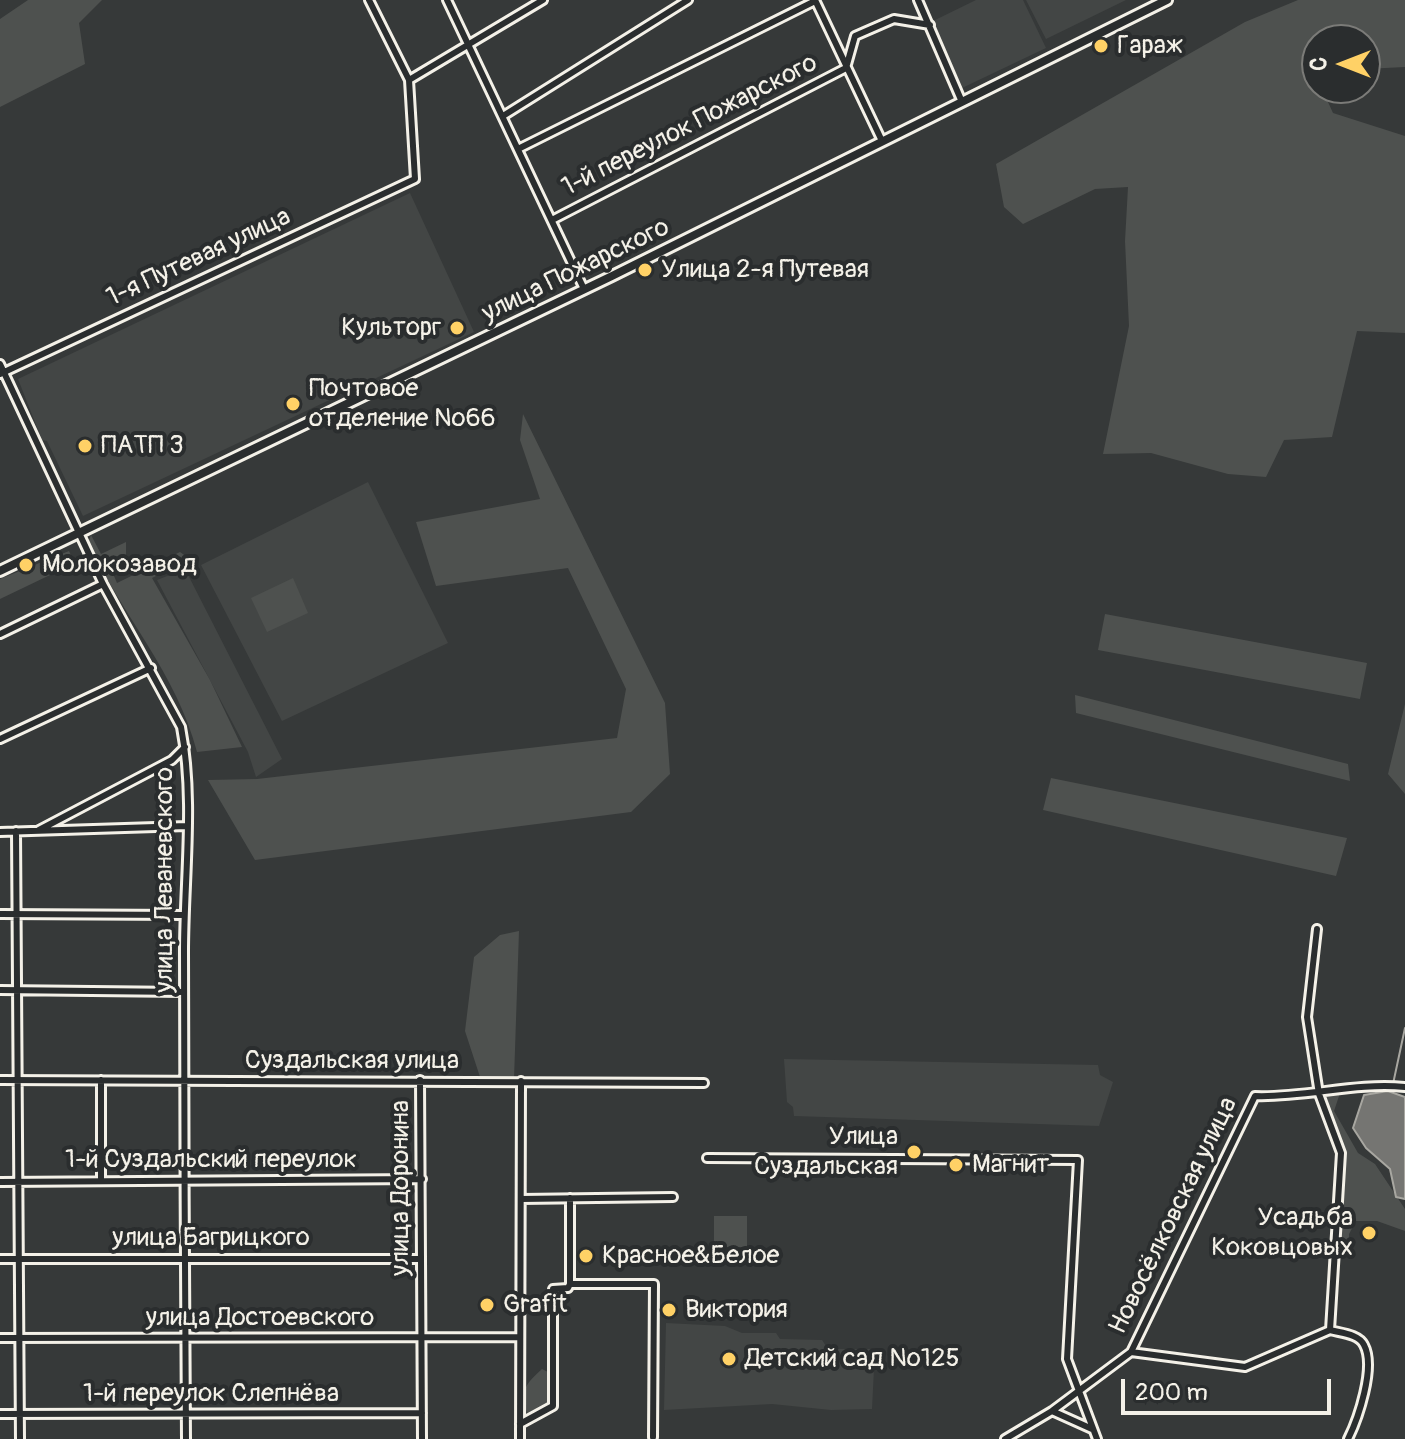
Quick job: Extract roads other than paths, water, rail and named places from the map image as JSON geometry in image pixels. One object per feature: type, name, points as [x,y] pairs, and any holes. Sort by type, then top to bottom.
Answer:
[{"type":"street","points":[[369,0],[409,80],[543,0]]},
{"type":"street","points":[[447,0],[584,289]]},
{"type":"street","points":[[503,116],[688,0]]},
{"type":"street","points":[[518,149],[815,0],[882,141]]},
{"type":"street","points":[[918,0],[962,102]]},
{"type":"street","name":"улица Пожарского","points":[[0,571],[584,289],[1167,0]]},
{"type":"street","points":[[846,68],[855,36],[894,19],[930,25]]},
{"type":"street","name":"1-й переулок Пожарского","points":[[552,220],[846,68]]},
{"type":"street","name":"1-я Путевая улица","points":[[2,373],[415,179],[409,80]]},
{"type":"street","name":"улица Леваневского","points":[[0,364],[103,584],[181,727],[185,747],[186,1439]]},
{"type":"street","points":[[0,634],[103,584]]},
{"type":"street","points":[[0,739],[151,668]]},
{"type":"street","points":[[36,832],[172,760],[185,747]]},
{"type":"street","points":[[0,832],[187,826]]},
{"type":"street","points":[[16,831],[20,1439]]},
{"type":"street","points":[[0,914],[184,915]]},
{"type":"street","points":[[1317,929],[1307,1017],[1319,1094],[1341,1153],[1330,1330]]},
{"type":"street","points":[[0,990],[184,992]]},
{"type":"street","name":"Суздальская улица","points":[[0,1080],[704,1083]]},
{"type":"street","points":[[101,1080],[101,1181]]},
{"type":"street","name":"улица Доронина","points":[[420,1080],[422,1439]]},
{"type":"street","points":[[520,1439],[521,1081]]},
{"type":"street","points":[[1319,1094],[1405,1087]]},
{"type":"street","name":"Новосёлковская улица","points":[[1005,1439],[1052,1411],[1060,1401],[1078,1392],[1131,1352],[1255,1096],[1319,1094]]},
{"type":"street","points":[[707,1158],[1078,1160],[1067,1359],[1097,1439]]},
{"type":"street","name":"1-й Суздальский переулок","points":[[0,1182],[422,1179]]},
{"type":"street","points":[[521,1199],[673,1197]]},
{"type":"street","points":[[520,1424],[553,1406],[553,1289],[568,1288],[570,1284],[570,1198]]},
{"type":"street","name":"улица Багрицкого","points":[[0,1259],[421,1259]]},
{"type":"street","points":[[570,1284],[654,1284],[653,1437]]},
{"type":"street","points":[[1131,1352],[1245,1367],[1330,1330],[1355,1337],[1364,1343],[1365,1384],[1358,1418],[1348,1439]]},
{"type":"street","name":"улица Достоевского","points":[[0,1338],[520,1337]]},
{"type":"street","points":[[1052,1411],[1093,1430]]},
{"type":"street","name":"1-й переулок Слепнёва","points":[[0,1414],[186,1416],[422,1413]]},
{"type":"waterway","points":[[1393,1084],[1405,1028]]},
{"type":"place","name":"Гараж","points":[[1101,46]]},
{"type":"place","name":"Улица 2-я Путевая","points":[[645,270]]},
{"type":"place","name":"Культорг","points":[[457,328]]},
{"type":"place","name":"Почтовое отделение №66","points":[[293,404]]},
{"type":"place","name":"ПАТП 3","points":[[85,446]]},
{"type":"place","name":"Молокозавод","points":[[26,565]]},
{"type":"place","name":"Улица Суздальская","points":[[914,1152]]},
{"type":"place","name":"Магнит","points":[[956,1165]]},
{"type":"place","name":"Усадьба Коковцовых","points":[[1369,1233]]},
{"type":"place","name":"Красное&Белое","points":[[586,1256]]},
{"type":"place","name":"Grafit","points":[[487,1305]]},
{"type":"place","name":"Виктория","points":[[669,1310]]},
{"type":"place","name":"Детский сад №125","points":[[729,1359]]}]
